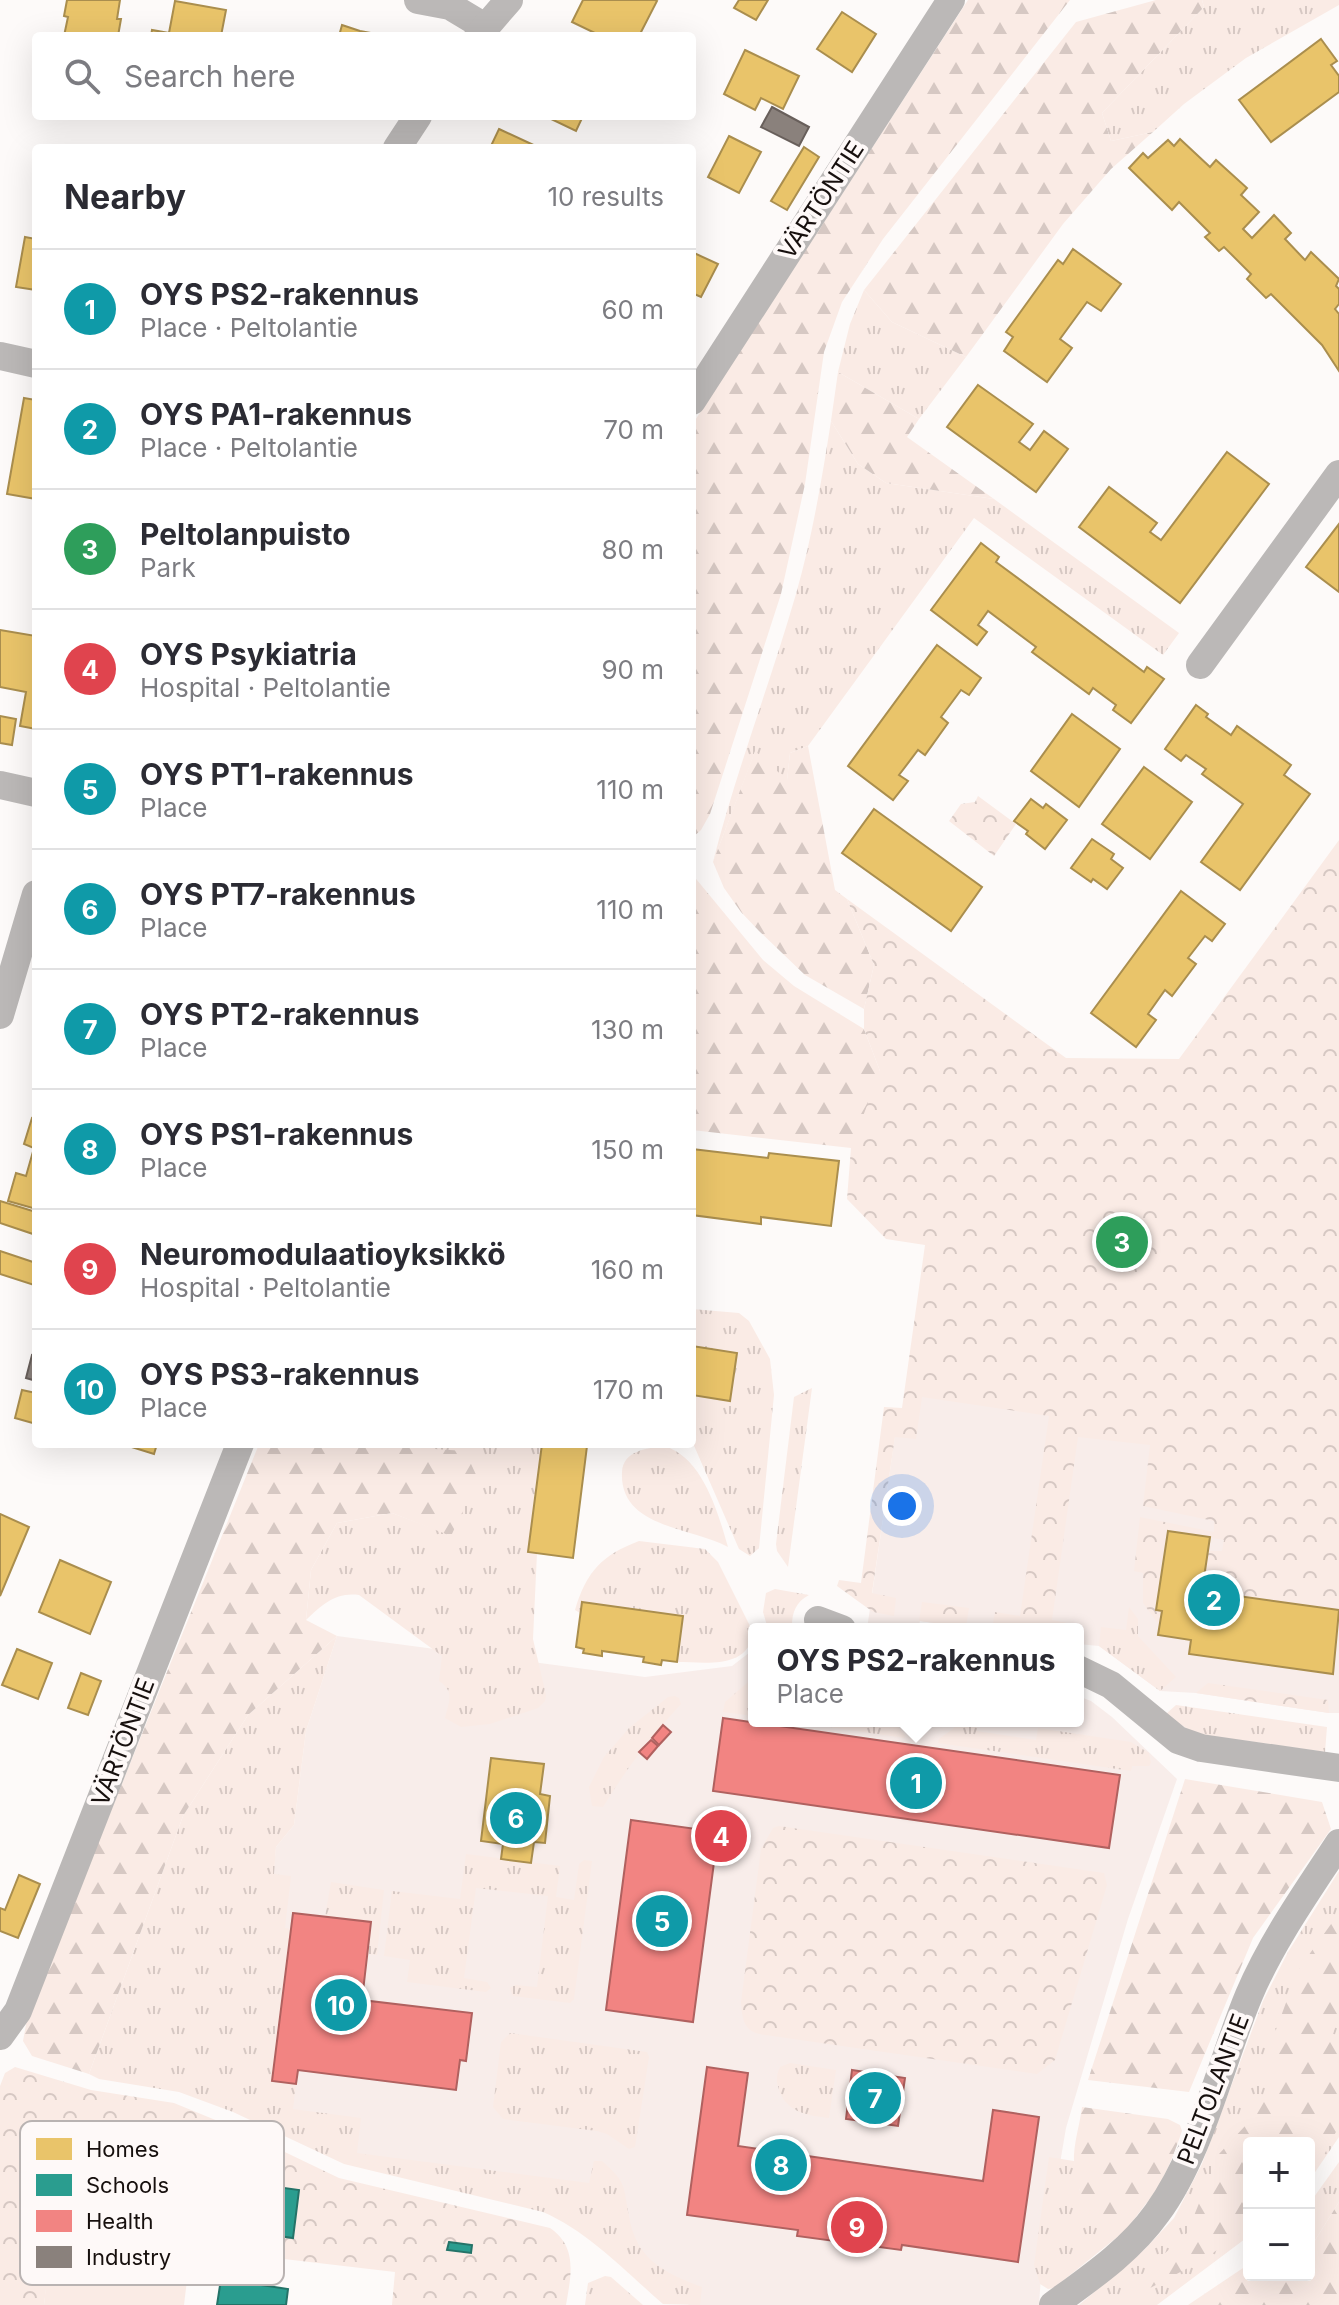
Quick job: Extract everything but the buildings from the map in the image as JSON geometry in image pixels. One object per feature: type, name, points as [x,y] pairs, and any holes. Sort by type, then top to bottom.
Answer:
[{"type":"street","points":[[418,0],[450,6],[482,32],[509,0]]},
{"type":"street","name":"VÄRTÖNTIE","points":[[696,395],[951,0]]},
{"type":"street","points":[[400,144],[415,120]]},
{"type":"street","points":[[0,356],[32,363]]},
{"type":"street","points":[[1200,665],[1339,474]]},
{"type":"street","points":[[0,785],[32,792]]},
{"type":"street","points":[[0,1015],[32,907]]},
{"type":"street","name":"VÄRTÖNTIE","points":[[0,2036],[18,2011],[238,1448]]},
{"type":"street","points":[[1084,1672],[1111,1685],[1178,1740],[1201,1748],[1339,1768]]},
{"type":"street","name":"PELTOLANTIE","points":[[1053,2305],[1104,2268],[1158,2213],[1185,2165],[1250,1994],[1281,1935],[1339,1843]]},
{"type":"shaded area","points":[[925,1386],[1251,1432],[1339,1493],[1339,1713],[1196,1693],[1160,1691],[1099,1646],[1084,1645],[1084,1623],[868,1623],[895,1436]]},
{"type":"shaded area","points":[[337,1636],[645,1677],[732,1666],[748,1654],[748,1727],[1084,1727],[1084,1698],[1112,1717],[1177,1779],[1128,1919],[1066,2128],[1039,2305],[689,2305],[556,2186],[355,2158],[284,2124],[284,2121],[251,2108],[276,1847],[294,1825],[306,1731]]},
{"type":"green space","points":[[968,0],[1070,0],[883,239],[842,302],[824,352],[805,484],[781,594],[710,814],[696,834],[696,419]]},
{"type":"green space","points":[[1156,0],[1202,0],[1204,7],[1102,113],[1111,141],[1153,132],[1111,169],[1063,224],[966,357],[892,322],[864,290],[1076,22]]},
{"type":"green space","points":[[1202,0],[1339,0],[1339,5],[1246,58],[1184,104],[1153,132],[1111,141],[1102,113],[1204,7]]},
{"type":"green space","points":[[864,290],[892,322],[966,357],[919,419],[838,372],[850,324]]},
{"type":"green space","points":[[838,372],[919,419],[907,437],[994,499],[886,483],[858,464],[831,421]]},
{"type":"green space","points":[[831,421],[858,464],[886,483],[994,499],[1179,633],[1163,655],[974,518],[808,746],[790,753],[787,781],[755,752],[713,862],[802,573]]},
{"type":"green space","points":[[808,746],[835,890],[847,899],[874,965],[864,1009],[805,975],[759,931],[724,888],[713,862],[755,751],[787,780],[790,753]]},
{"type":"green space","points":[[978,796],[1016,824],[994,856],[949,821],[961,804],[975,802]]},
{"type":"green space","points":[[1339,840],[1339,1610],[1202,1591],[1208,1551],[1222,1551],[1224,1540],[1168,1531],[1156,1610],[1162,1611],[1159,1625],[1143,1603],[1143,1573],[1134,1571],[1140,1517],[1214,1532],[1214,1521],[1143,1506],[1150,1445],[1078,1437],[1052,1620],[1068,1623],[993,1623],[995,1612],[1020,1616],[1049,1416],[922,1397],[916,1439],[895,1437],[872,1593],[896,1598],[894,1616],[873,1612],[837,1586],[839,1580],[861,1583],[884,1407],[902,1408],[925,1245],[886,1239],[847,1199],[851,1148],[880,1071],[864,1029],[864,1009],[874,965],[847,899],[1066,1058],[1179,1059]]},
{"type":"green space","points":[[696,879],[763,960],[794,986],[864,1029],[880,1071],[875,1156],[851,1148],[696,1130]]},
{"type":"green space","points":[[696,1309],[739,1313],[749,1321],[770,1359],[774,1395],[759,1548],[750,1556],[739,1549],[695,1448],[696,1396],[730,1400],[737,1353],[696,1347]]},
{"type":"green space","points":[[812,1388],[788,1567],[776,1544],[794,1397]]},
{"type":"green space","points":[[257,1448],[465,1451],[478,1479],[451,1536],[392,1513],[337,1523],[311,1570],[306,1620],[337,1636],[248,1715],[183,1816],[89,2074],[32,2056],[23,2041],[27,2019]]},
{"type":"green space","points":[[420,1448],[541,1448],[528,1551],[537,1553],[533,1639],[546,1695],[538,1708],[490,1724],[461,1727],[445,1718],[450,1697],[439,1681],[442,1656],[359,1595],[336,1598],[306,1620],[311,1570],[337,1523],[392,1513],[451,1535]]},
{"type":"green space","points":[[669,1448],[689,1462],[714,1503],[728,1547],[660,1523],[632,1505],[624,1490],[622,1472],[627,1459],[637,1452]]},
{"type":"green space","points":[[639,1541],[705,1549],[718,1562],[748,1623],[748,1647],[743,1653],[712,1663],[677,1662],[683,1616],[583,1602],[580,1613],[575,1610],[584,1585],[597,1566]]},
{"type":"green space","points":[[775,1589],[809,1595],[796,1608],[792,1623],[766,1623],[763,1612],[766,1593]]},
{"type":"green space","points":[[922,1602],[969,1608],[967,1623],[919,1621]]},
{"type":"green space","points":[[1129,1607],[1138,1619],[1138,1636],[1176,1677],[1160,1691],[1099,1646],[1101,1627],[1126,1630]]},
{"type":"green space","points":[[337,1636],[306,1731],[294,1825],[276,1847],[274,1874],[291,1876],[285,1928],[291,1929],[272,2080],[296,2084],[293,2109],[361,2118],[357,2153],[589,2183],[594,2161],[602,2161],[623,2185],[638,2244],[664,2270],[702,2287],[700,2305],[663,2304],[591,2241],[543,2212],[344,2164],[284,2136],[284,2121],[252,2121],[179,2092],[99,2079],[89,2074],[183,1816],[248,1715]]},
{"type":"green space","points":[[748,1682],[748,1715],[723,1712],[725,1702]]},
{"type":"green space","points":[[1208,1683],[1328,1700],[1329,1713],[1196,1693]]},
{"type":"green space","points":[[675,1696],[681,1704],[639,1754],[603,1807],[592,1806],[589,1787],[604,1757],[629,1728],[668,1697]]},
{"type":"green space","points":[[1176,1705],[1327,1727],[1325,1752],[1203,1735],[1187,1729],[1166,1714]]},
{"type":"green space","points":[[828,1727],[898,1727],[905,1738]]},
{"type":"green space","points":[[977,1727],[977,1731],[1036,1740],[1038,1728],[1131,1742],[1149,1753],[1151,1763],[1149,1766],[1132,1766],[1131,1771],[938,1743],[954,1728]]},
{"type":"green space","points":[[1185,1779],[1322,1802],[1331,1829],[1253,1938],[1189,2092],[1088,2080]]},
{"type":"green space","points":[[779,1826],[1104,1873],[1107,1885],[1055,2060],[1037,2074],[759,2034],[750,2029],[743,2018],[741,2002],[761,1849],[773,1828]]},
{"type":"green space","points":[[466,1854],[560,1866],[556,1897],[574,1900],[579,1864],[584,1860],[592,1861],[574,1999],[570,2003],[513,1996],[510,1988],[515,1985],[537,1987],[548,1896],[476,1888],[464,1978],[487,1982],[491,1988],[486,1992],[407,1982],[410,1960],[384,1956],[392,1891],[460,1899]]},
{"type":"green space","points":[[1339,1871],[1339,2137],[1315,2172],[1315,2137],[1243,2137],[1243,2240],[1157,2305],[1079,2305],[1145,2249],[1174,2218],[1202,2164],[1263,2001],[1288,1952]]},
{"type":"green space","points":[[331,1882],[384,1890],[377,1955],[367,1954],[371,1922],[325,1917]]},
{"type":"green space","points":[[1339,1913],[1339,2014],[1331,2040],[1339,2056],[1339,2126],[1325,2153],[1315,2167],[1315,2137],[1243,2137],[1243,2231],[1203,2260],[1120,2304],[1114,2300],[1187,2233],[1219,2154],[1245,2126],[1273,2079],[1273,2038],[1298,1970]]},
{"type":"green space","points":[[510,2033],[647,2052],[649,2057],[635,2147],[629,2149],[597,2131],[503,2119],[493,2107],[501,2042]]},
{"type":"green space","points":[[790,2063],[836,2070],[829,2118],[797,2111],[785,2102],[777,2076],[780,2067]]},
{"type":"green space","points":[[15,2067],[91,2090],[174,2103],[218,2121],[20,2121],[20,2285],[46,2285],[44,2305],[0,2305],[0,2086],[5,2073]]},
{"type":"green space","points":[[1082,2107],[1168,2119],[1180,2125],[1182,2131],[1176,2149],[1150,2199],[1122,2217],[1110,2219],[1100,2216],[1084,2200],[1079,2188],[1074,2155]]},
{"type":"green space","points":[[284,2152],[339,2178],[550,2228],[569,2253],[571,2273],[566,2305],[392,2305],[395,2272],[284,2259],[284,2237],[292,2238],[299,2191],[284,2189]]},
{"type":"green space","points":[[1049,2157],[1074,2161],[1080,2191],[1148,2201],[1126,2230],[1054,2288],[1048,2289],[1040,2284],[1034,2265]]},
{"type":"green space","points":[[1339,2162],[1339,2202],[1315,2240],[1315,2209],[1315,2196]]},
{"type":"green space","points":[[1339,2202],[1339,2305],[1188,2305],[1243,2268],[1243,2281],[1315,2281],[1315,2240]]},
{"type":"green space","points":[[605,2276],[611,2277],[643,2305],[585,2305],[588,2283]]},
{"type":"green space","points":[[46,2285],[186,2285],[184,2305],[44,2305]]},
{"type":"place","name":"Peltolanpuisto","points":[[1122,1242]]},
{"type":"place","name":"OYS PA1-rakennus","points":[[1214,1600]]},
{"type":"place","name":"OYS PS2-rakennus","points":[[916,1783]]},
{"type":"place","name":"OYS PT7-rakennus","points":[[516,1818]]},
{"type":"place","name":"OYS Psykiatria","points":[[721,1836]]},
{"type":"place","name":"OYS PT1-rakennus","points":[[662,1921]]},
{"type":"place","name":"OYS PS3-rakennus","points":[[341,2005]]},
{"type":"place","name":"OYS PT2-rakennus","points":[[875,2098]]},
{"type":"place","name":"OYS PS1-rakennus","points":[[781,2165]]},
{"type":"place","name":"Neuromodulaatioyksikkö","points":[[857,2227]]}]
